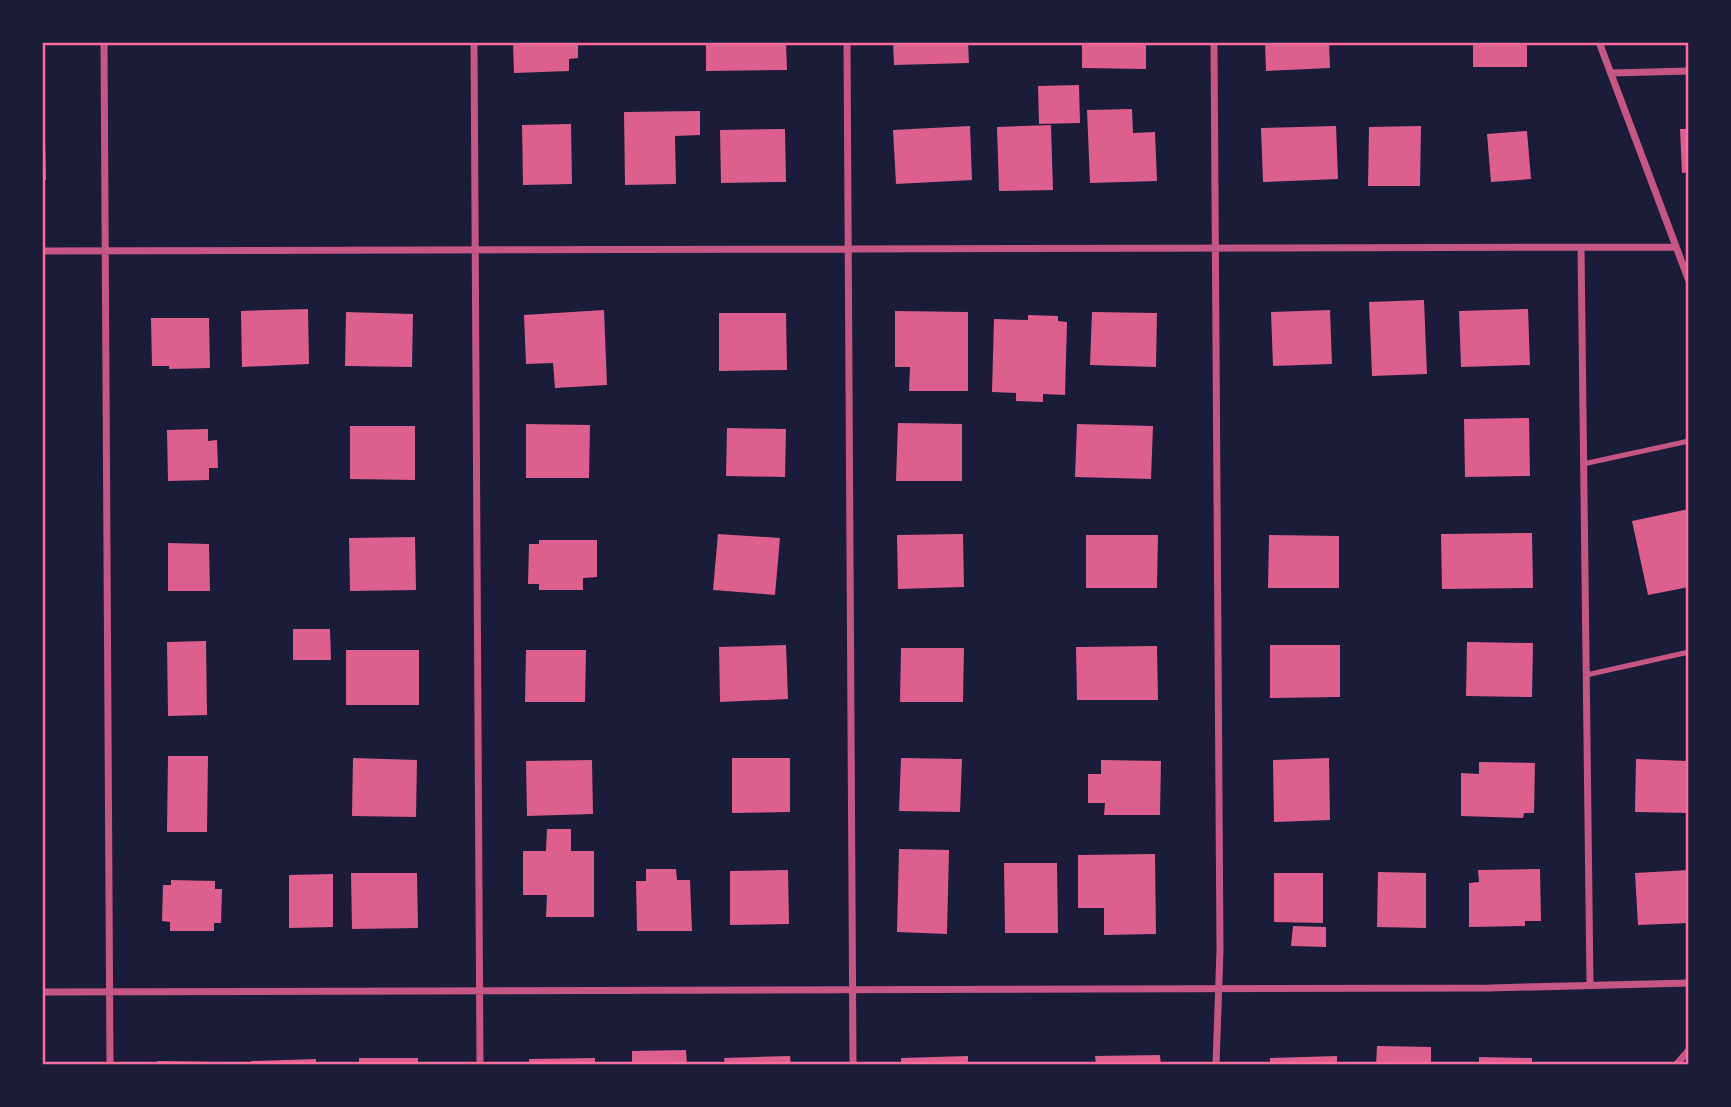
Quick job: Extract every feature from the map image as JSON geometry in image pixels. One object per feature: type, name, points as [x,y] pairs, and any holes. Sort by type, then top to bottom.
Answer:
[{"type":"street","points":[[104,42],[110,1065]]},
{"type":"street","points":[[474,42],[480,1065]]},
{"type":"street","points":[[847,42],[853,1065]]},
{"type":"street","points":[[1214,42],[1220,987],[1216,1065]]},
{"type":"street","points":[[1599,42],[1689,281]]},
{"type":"street","points":[[1612,73],[1689,71]]},
{"type":"street","points":[[42,251],[1676,247]]},
{"type":"street","points":[[1581,248],[1590,984]]},
{"type":"street","points":[[42,992],[1489,988],[1689,983]]},
{"type":"street","points":[[1676,1065],[1689,1050]]},
{"type":"lane","points":[[1583,464],[1689,440]]},
{"type":"lane","points":[[1586,675],[1689,652]]},
{"type":"building","points":[[513,42],[578,42],[578,58],[569,59],[569,71],[514,73]]},
{"type":"building","points":[[706,42],[786,42],[787,70],[706,71]]},
{"type":"building","points":[[893,42],[968,42],[969,63],[894,65]]},
{"type":"building","points":[[1082,42],[1146,42],[1146,69],[1082,68]]},
{"type":"building","points":[[1265,42],[1329,42],[1330,68],[1266,71]]},
{"type":"building","points":[[1473,42],[1527,42],[1527,67],[1473,67]]},
{"type":"building","points":[[1079,85],[1080,123],[1039,124],[1038,86]]},
{"type":"building","points":[[1132,109],[1133,133],[1155,132],[1157,181],[1090,183],[1087,110]]},
{"type":"building","points":[[700,111],[700,135],[675,136],[676,184],[625,185],[624,112]]},
{"type":"building","points":[[571,124],[572,184],[523,185],[522,125]]},
{"type":"building","points":[[1051,125],[1053,190],[999,191],[997,127]]},
{"type":"building","points":[[970,126],[972,180],[896,184],[893,130]]},
{"type":"building","points":[[1336,126],[1338,179],[1263,182],[1261,128]]},
{"type":"building","points":[[1421,126],[1420,186],[1368,186],[1369,127]]},
{"type":"building","points":[[785,129],[786,182],[721,183],[720,130]]},
{"type":"building","points":[[1680,129],[1689,129],[1689,172],[1682,173]]},
{"type":"building","points":[[1527,131],[1531,179],[1491,182],[1487,134]]},
{"type":"building","points":[[42,138],[45,138],[46,180],[42,180]]},
{"type":"building","points":[[1424,300],[1427,374],[1372,376],[1369,302]]},
{"type":"building","points":[[308,309],[309,364],[242,367],[241,311]]},
{"type":"building","points":[[1528,309],[1530,365],[1461,367],[1459,311]]},
{"type":"building","points":[[604,310],[607,385],[555,388],[553,363],[526,364],[524,315]]},
{"type":"building","points":[[1330,310],[1332,364],[1273,366],[1271,312]]},
{"type":"building","points":[[895,311],[968,312],[968,391],[909,391],[910,367],[895,367]]},
{"type":"building","points":[[346,312],[413,314],[412,367],[345,366]]},
{"type":"building","points":[[1092,312],[1157,313],[1156,367],[1090,365]]},
{"type":"building","points":[[719,313],[786,313],[787,370],[719,371]]},
{"type":"building","points":[[1028,315],[1058,316],[1058,321],[1067,322],[1065,395],[1043,394],[1043,402],[1016,401],[1016,393],[992,392],[994,319],[1028,320]]},
{"type":"building","points":[[151,318],[209,318],[210,368],[169,369],[169,366],[152,366]]},
{"type":"building","points":[[1529,418],[1530,476],[1465,477],[1464,419]]},
{"type":"building","points":[[898,423],[962,424],[962,481],[896,481]]},
{"type":"building","points":[[526,424],[590,425],[589,478],[526,478]]},
{"type":"building","points":[[1077,424],[1153,426],[1151,479],[1075,477]]},
{"type":"building","points":[[350,426],[415,426],[415,480],[350,479]]},
{"type":"building","points":[[727,428],[786,429],[785,477],[726,476]]},
{"type":"building","points":[[208,429],[208,441],[217,440],[218,468],[209,468],[209,480],[168,481],[167,430]]},
{"type":"building","points":[[1689,509],[1689,587],[1648,595],[1632,521]]},
{"type":"building","points":[[1532,533],[1533,588],[1442,589],[1441,534]]},
{"type":"building","points":[[718,534],[780,538],[775,595],[713,590]]},
{"type":"building","points":[[963,534],[964,587],[898,589],[897,535]]},
{"type":"building","points":[[1086,535],[1158,535],[1157,588],[1086,588]]},
{"type":"building","points":[[1269,535],[1339,536],[1339,588],[1268,588]]},
{"type":"building","points":[[415,537],[416,590],[350,591],[349,538]]},
{"type":"building","points":[[539,540],[597,540],[597,577],[583,578],[583,590],[539,590],[539,584],[528,584],[529,544],[539,544]]},
{"type":"building","points":[[168,543],[209,544],[210,591],[168,591]]},
{"type":"building","points":[[293,629],[330,629],[331,660],[293,660]]},
{"type":"building","points":[[206,641],[207,715],[168,716],[167,642]]},
{"type":"building","points":[[1467,642],[1533,643],[1532,697],[1466,696]]},
{"type":"building","points":[[786,645],[788,699],[720,702],[719,647]]},
{"type":"building","points":[[1270,645],[1340,645],[1340,697],[1270,698]]},
{"type":"building","points":[[1157,646],[1158,700],[1077,700],[1076,647]]},
{"type":"building","points":[[901,648],[964,648],[963,702],[900,702]]},
{"type":"building","points":[[346,650],[419,650],[419,705],[346,705]]},
{"type":"building","points":[[526,650],[586,650],[585,702],[525,702]]},
{"type":"building","points":[[168,756],[208,756],[207,832],[167,832]]},
{"type":"building","points":[[353,758],[417,760],[416,817],[352,816]]},
{"type":"building","points":[[732,758],[790,758],[790,812],[732,813]]},
{"type":"building","points":[[901,758],[962,759],[960,812],[899,811]]},
{"type":"building","points":[[1329,758],[1330,820],[1274,822],[1273,760]]},
{"type":"building","points":[[1636,759],[1689,761],[1689,813],[1635,812]]},
{"type":"building","points":[[592,760],[593,814],[527,816],[526,761]]},
{"type":"building","points":[[1101,760],[1161,761],[1160,815],[1104,815],[1105,803],[1088,803],[1088,774],[1101,774]]},
{"type":"building","points":[[1479,762],[1535,763],[1534,813],[1524,813],[1523,818],[1461,816],[1461,773],[1479,774]]},
{"type":"building","points":[[547,829],[571,829],[571,851],[594,851],[594,917],[546,917],[547,895],[523,895],[523,851],[546,851]]},
{"type":"building","points":[[899,849],[949,850],[947,934],[897,932]]},
{"type":"building","points":[[1155,854],[1156,934],[1104,935],[1104,908],[1078,908],[1078,855]]},
{"type":"building","points":[[1004,863],[1057,863],[1058,933],[1005,933]]},
{"type":"building","points":[[646,869],[676,869],[677,880],[690,880],[692,931],[637,931],[636,881],[646,881]]},
{"type":"building","points":[[1540,869],[1541,921],[1525,921],[1525,926],[1469,927],[1469,883],[1479,882],[1478,870]]},
{"type":"building","points":[[788,870],[789,924],[730,925],[730,871]]},
{"type":"building","points":[[1689,870],[1689,923],[1638,925],[1635,873]]},
{"type":"building","points":[[1378,872],[1426,873],[1426,928],[1377,927]]},
{"type":"building","points":[[351,873],[417,873],[418,928],[352,929]]},
{"type":"building","points":[[1274,873],[1323,873],[1323,923],[1274,922]]},
{"type":"building","points":[[333,874],[333,927],[289,928],[289,875]]},
{"type":"building","points":[[171,880],[215,881],[215,889],[222,889],[221,923],[214,923],[214,931],[170,931],[170,922],[162,921],[163,885],[171,885]]},
{"type":"building","points":[[1293,926],[1326,927],[1326,947],[1291,946]]},
{"type":"building","points":[[1377,1046],[1431,1047],[1431,1065],[1376,1065]]},
{"type":"building","points":[[686,1050],[687,1065],[632,1065],[632,1051]]},
{"type":"building","points":[[1160,1055],[1161,1065],[1096,1065],[1095,1056]]},
{"type":"building","points":[[790,1056],[791,1065],[725,1065],[724,1058]]},
{"type":"building","points":[[968,1056],[968,1065],[901,1065],[901,1058]]},
{"type":"building","points":[[1337,1056],[1337,1065],[1270,1065],[1270,1058]]},
{"type":"building","points":[[1479,1057],[1532,1058],[1532,1065],[1479,1065]]},
{"type":"building","points":[[359,1058],[418,1058],[418,1065],[359,1065]]},
{"type":"building","points":[[595,1058],[595,1065],[529,1065],[529,1059]]},
{"type":"building","points":[[316,1059],[316,1065],[251,1065],[251,1061]]},
{"type":"building","points":[[157,1061],[221,1062],[221,1065],[157,1065]]}]
